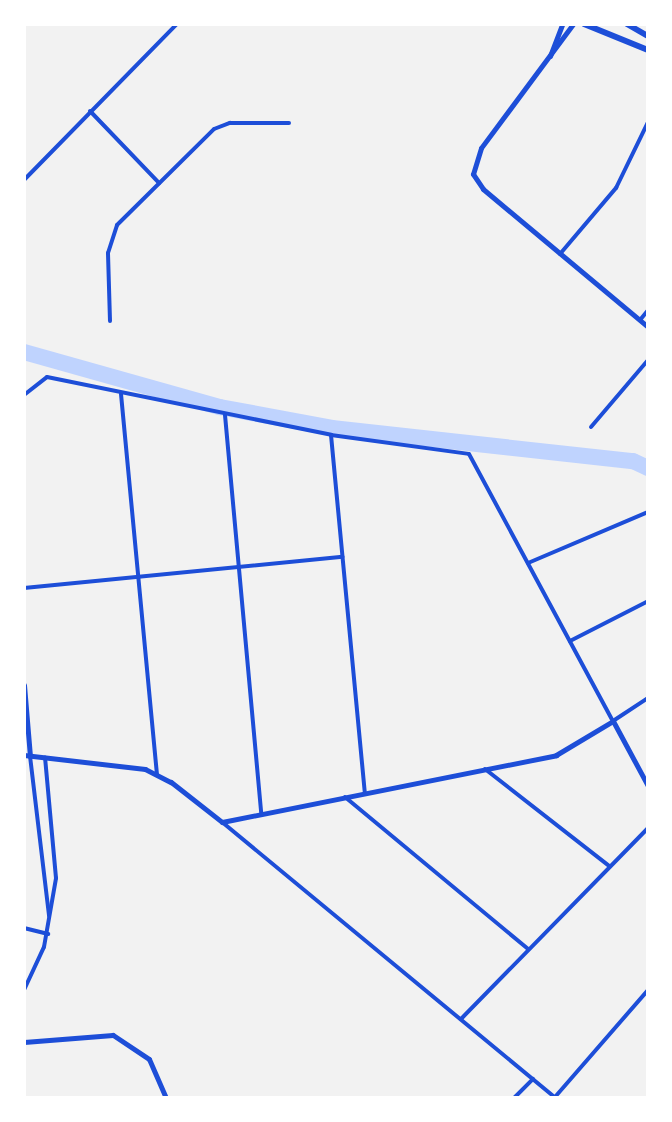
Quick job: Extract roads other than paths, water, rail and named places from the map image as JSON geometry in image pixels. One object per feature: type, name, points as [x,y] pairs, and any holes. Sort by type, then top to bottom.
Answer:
[{"type":"main road","points":[[584,24],[648,50]]},
{"type":"main road","points":[[627,24],[648,36]]},
{"type":"street","points":[[24,180],[177,24]]},
{"type":"street","points":[[547,61],[562,24]]},
{"type":"street","points":[[573,24],[481,148],[473,174],[483,189],[648,327]]},
{"type":"street","points":[[90,111],[159,183]]},
{"type":"street","points":[[110,321],[112,233],[159,183],[222,125],[289,123]]},
{"type":"street","points":[[560,254],[616,188],[648,123]]},
{"type":"street","points":[[640,320],[648,310]]},
{"type":"street","points":[[591,427],[648,360]]},
{"type":"street","points":[[24,395],[47,377],[331,435],[469,454],[648,786]]},
{"type":"street","points":[[121,394],[157,774]]},
{"type":"street","points":[[225,415],[261,814]]},
{"type":"street","points":[[331,435],[365,793]]},
{"type":"street","points":[[528,563],[648,512]]},
{"type":"street","points":[[24,588],[342,557]]},
{"type":"street","points":[[570,641],[648,601]]},
{"type":"street","points":[[24,685],[27,756],[50,921]]},
{"type":"street","points":[[222,822],[556,755],[648,698]]},
{"type":"street","points":[[27,756],[157,774],[222,822],[556,1098],[648,990]]},
{"type":"street","points":[[24,990],[48,934],[56,856],[45,757]]},
{"type":"street","points":[[485,769],[610,867]]},
{"type":"street","points":[[345,797],[528,950]]},
{"type":"street","points":[[461,1019],[648,828]]},
{"type":"street","points":[[24,928],[48,934]]},
{"type":"street","points":[[24,1042],[113,1035],[149,1059],[166,1098]]},
{"type":"street","points":[[514,1098],[533,1079]]},
{"type":"waterway","points":[[24,352],[220,407],[332,428],[633,461],[648,468]]}]
